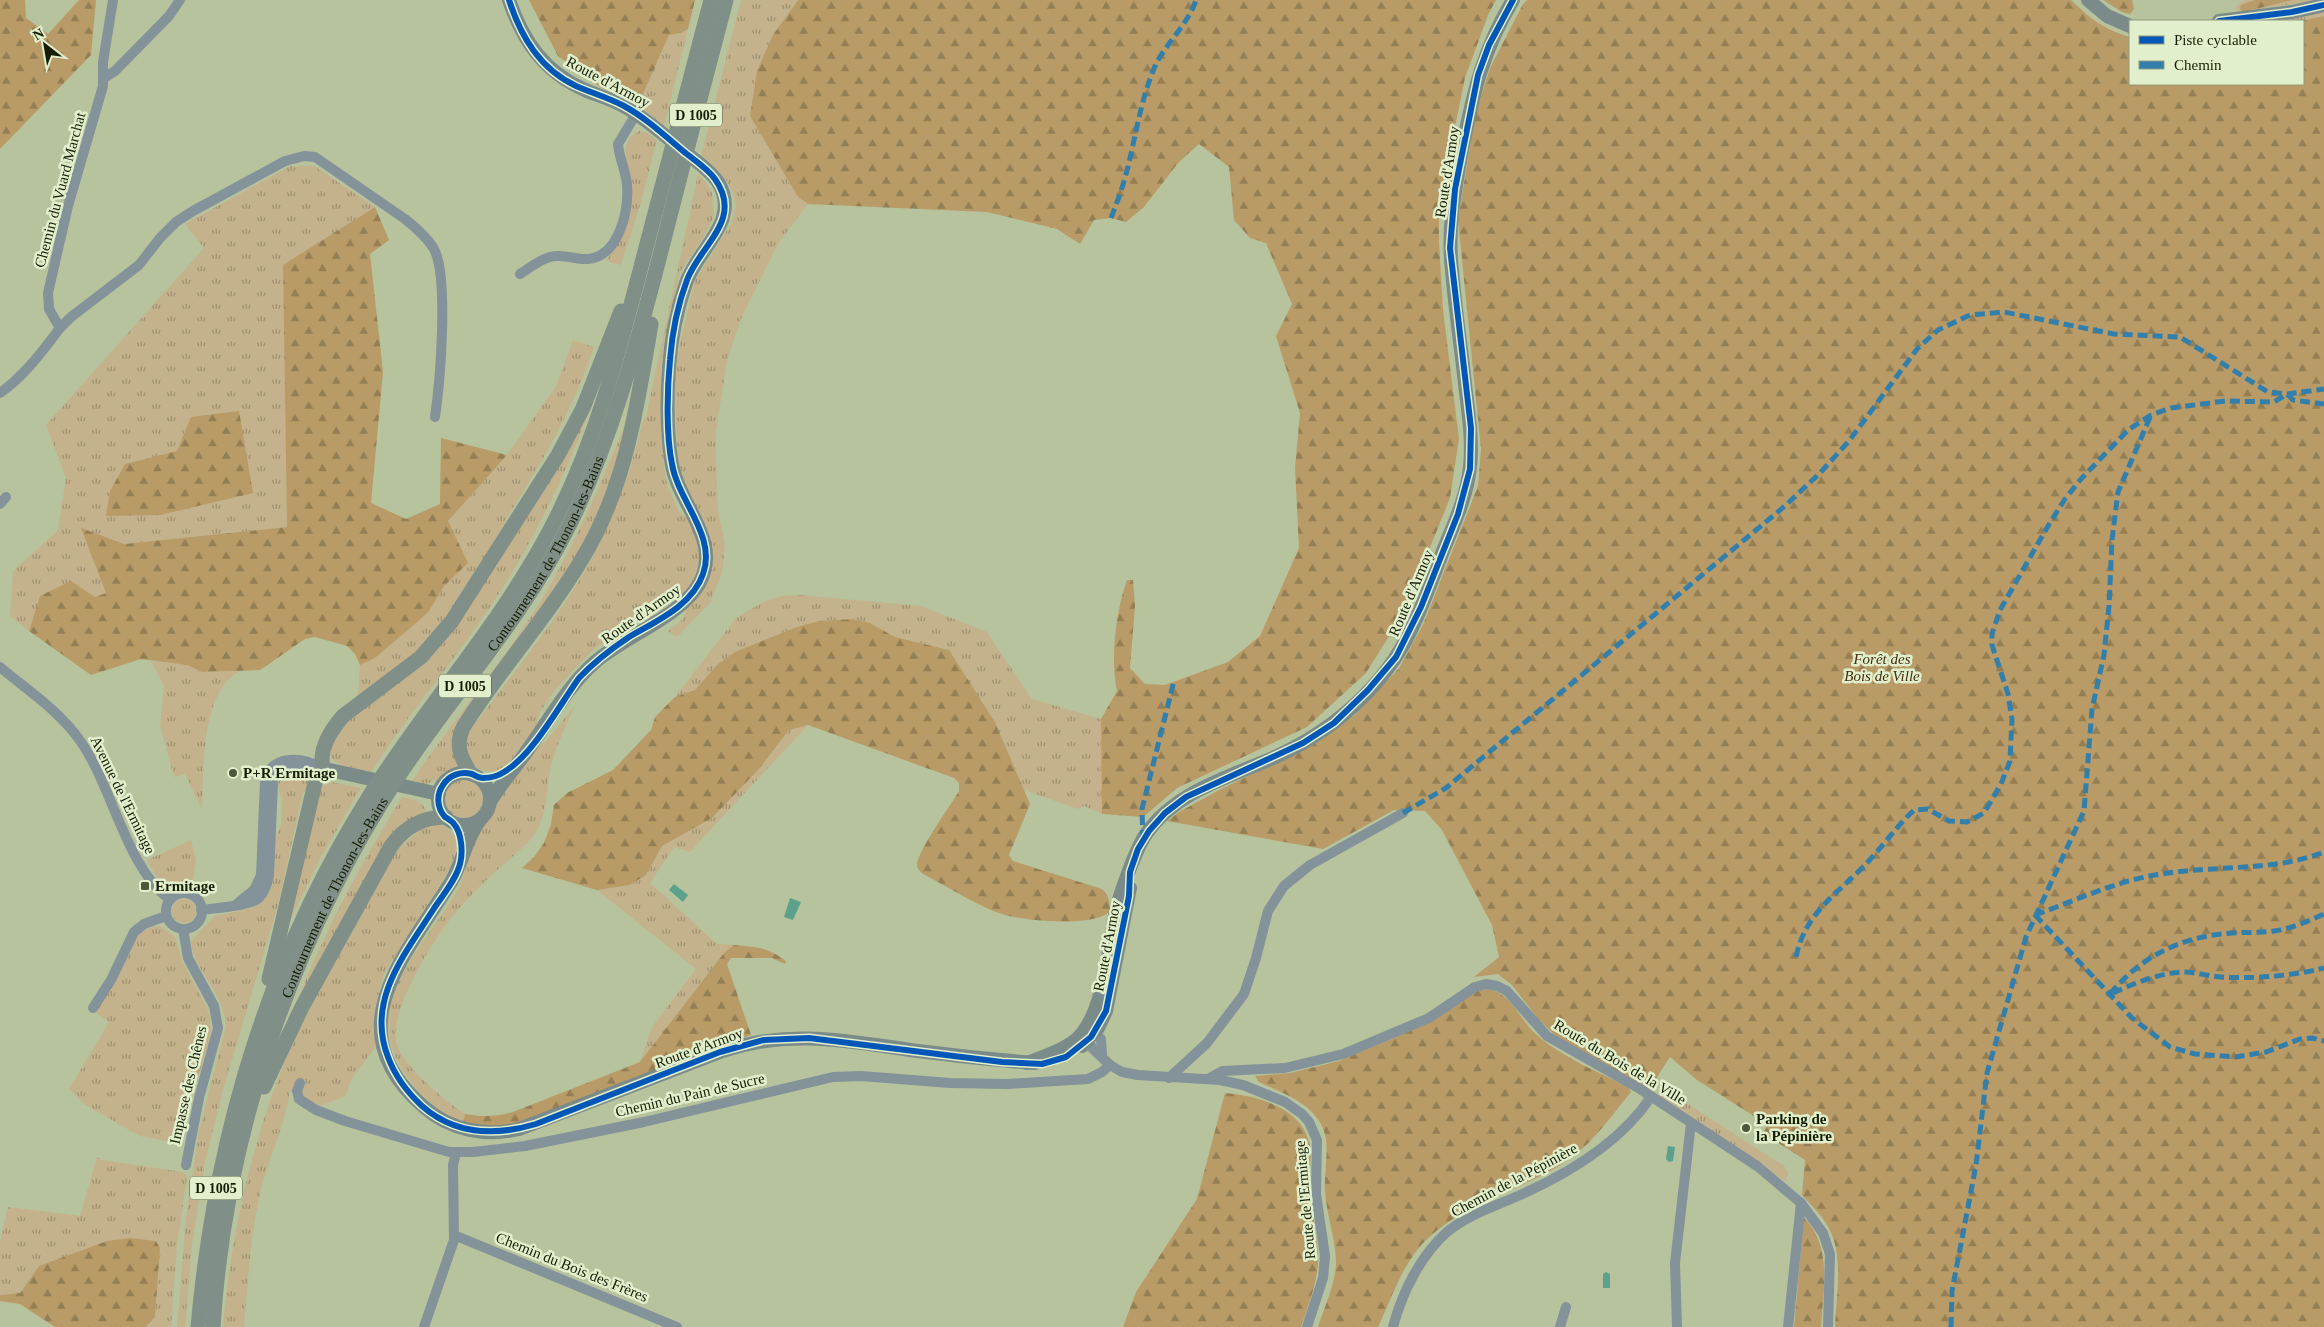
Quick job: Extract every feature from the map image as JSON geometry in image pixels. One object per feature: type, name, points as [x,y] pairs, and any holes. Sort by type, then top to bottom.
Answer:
[{"type":"highway","name":"Contournement de Thonon-les-Bains","points":[[198,1327],[206,1249],[215,1192],[233,1111],[251,1051],[291,945],[350,829],[415,728],[500,614],[530,567],[552,525],[599,417],[711,0]]},
{"type":"highway","name":"Contournement de Thonon-les-Bains","points":[[213,1327],[220,1251],[228,1202],[263,1062],[290,986],[322,913],[358,842],[401,773],[530,595],[550,561],[587,488],[624,389],[726,0]]},
{"type":"highway","name":"D 1005","points":[[476,776],[460,754],[461,732],[563,590],[583,559],[602,522],[618,481],[635,418],[666,230]]},
{"type":"highway","name":"D 1005","points":[[251,1051],[319,777],[323,750],[338,722],[355,705],[409,667],[442,634],[461,608],[550,469],[583,408],[647,243]]},
{"type":"highway","name":"D 1005","points":[[244,1134],[290,1031],[391,846],[404,832],[421,821],[450,820]]},
{"type":"main road","name":"Route d'Armoy","points":[[490,802],[574,685],[590,666],[610,650],[679,606],[697,587],[704,572],[706,555],[704,539],[678,489],[671,462],[670,357],[686,282],[693,266],[719,228],[724,215],[724,201],[720,188],[713,176],[636,114],[619,103],[573,84],[551,69],[525,39],[509,0]]},
{"type":"main road","name":"Route d'Armoy","points":[[480,820],[473,830],[452,880],[391,978],[382,1006],[380,1026],[384,1046],[391,1065],[408,1091],[430,1112],[458,1127],[488,1133],[519,1129],[720,1052],[751,1042],[776,1038],[826,1039],[978,1059],[1027,1063],[1052,1062],[1073,1053],[1088,1033],[1104,1017],[1109,1002],[1129,896],[1130,872],[1143,840],[1165,813],[1197,791],[1277,756],[1320,733],[1350,708],[1384,672],[1396,657],[1412,628],[1458,514],[1470,469],[1470,428],[1451,268],[1452,210],[1478,75],[1489,45],[1513,0]]},
{"type":"main road","points":[[2088,0],[2107,16],[2129,26]]},
{"type":"main road","points":[[2227,20],[2292,12],[2324,5]]},
{"type":"main road","name":"Route d'Armoy","points":[[476,776],[496,776],[518,763]]},
{"type":"main road","points":[[460,774],[476,776],[489,790],[490,802],[487,812],[480,820],[469,825],[450,820],[440,808],[439,794],[444,783],[449,778],[460,774]]},
{"type":"main road","points":[[319,777],[362,777],[439,794]]},
{"type":"main road","name":"Route d'Armoy","points":[[450,820],[460,840],[460,862]]},
{"type":"street","name":"Chemin du Vuard Marchat","points":[[60,328],[49,309],[48,292],[57,246],[101,97],[104,78],[102,62],[113,0]]},
{"type":"street","points":[[104,78],[115,71],[149,37],[169,16],[180,0]]},
{"type":"street","points":[[520,274],[546,258],[557,256],[585,259],[596,258],[610,247],[618,234],[627,196],[618,144],[636,114]]},
{"type":"street","points":[[0,393],[12,384],[40,356],[60,328],[71,317],[139,265],[160,238],[176,222],[192,210],[285,161],[304,156],[315,157],[405,218],[434,249],[442,276],[443,294],[439,392],[434,417]]},
{"type":"street","name":"Avenue de l'Ermitage","points":[[2,673],[61,718],[82,742],[140,864],[153,884],[170,900]]},
{"type":"street","points":[[201,910],[237,904],[254,890],[261,875],[265,782],[268,772],[280,761],[290,759],[316,766],[319,777]]},
{"type":"street","points":[[1169,1078],[1207,1043],[1244,994],[1256,958],[1268,911],[1284,886],[1310,865],[1403,813]]},
{"type":"street","points":[[187,894],[196,899],[201,910],[197,924],[183,929],[172,925],[166,916],[167,905],[170,900],[178,895],[187,894]]},
{"type":"street","points":[[93,1008],[111,980],[134,932],[144,924],[166,916]]},
{"type":"street","name":"Impasse des Chênes","points":[[183,929],[188,958],[214,1006],[218,1028],[197,1106],[186,1165]]},
{"type":"street","name":"Route du Bois de la Ville","points":[[1088,1033],[1093,1049],[1110,1065],[1129,1074],[1208,1079],[1222,1071],[1285,1068],[1343,1054],[1429,1018],[1470,990],[1486,984],[1497,986],[1507,991],[1539,1030],[1554,1042],[1651,1097],[1691,1123],[1763,1170],[1801,1203],[1823,1233],[1830,1254],[1828,1327]]},
{"type":"street","name":"Chemin du Pain de Sucre","points":[[300,1083],[296,1091],[299,1099],[323,1113],[456,1153],[508,1148],[635,1124],[833,1077],[861,1076],[950,1083],[1007,1084],[1088,1079],[1102,1072],[1110,1065]]},
{"type":"street","name":"Route de l'Ermitage","points":[[1208,1079],[1243,1085],[1270,1095],[1302,1114],[1314,1131],[1317,1151],[1316,1194],[1325,1256],[1323,1278],[1308,1327]]},
{"type":"street","name":"Chemin de la Pépinière","points":[[1392,1327],[1417,1269],[1447,1233],[1472,1215],[1520,1195],[1580,1164],[1627,1125],[1651,1097]]},
{"type":"street","points":[[1677,1327],[1675,1263],[1691,1123]]},
{"type":"street","points":[[424,1327],[454,1235],[453,1165],[456,1153]]},
{"type":"street","points":[[1788,1327],[1801,1203]]},
{"type":"street","name":"Chemin du Bois des Frères","points":[[454,1235],[678,1327]]},
{"type":"street","points":[[1560,1327],[1566,1307]]},
{"type":"green space","points":[[0,0],[25,0],[26,18],[48,34],[79,0],[96,0],[91,55],[0,149]]},
{"type":"green space","points":[[529,0],[695,0],[688,29],[681,33],[669,35],[638,105],[600,87],[558,56]]},
{"type":"green space","points":[[741,0],[798,0],[773,35],[750,116],[798,197],[808,204],[778,244],[742,316],[727,361],[716,430],[718,510],[725,545],[722,573],[710,603],[677,637],[668,631],[683,619],[688,605],[706,583],[677,453],[675,380],[678,352],[695,280],[731,224],[736,205],[732,191],[725,179],[701,156]]},
{"type":"green space","points":[[798,0],[1496,0],[1488,15],[1465,78],[1439,204],[1443,310],[1459,439],[1450,498],[1403,614],[1366,673],[1307,727],[1177,788],[1143,817],[1102,814],[1101,719],[1117,691],[1114,665],[1115,635],[1127,580],[1133,580],[1135,606],[1130,668],[1145,684],[1165,685],[1228,662],[1260,636],[1299,548],[1295,468],[1300,413],[1276,336],[1292,304],[1266,243],[1250,238],[1234,220],[1229,167],[1199,144],[1178,163],[1144,207],[1126,222],[1111,218],[1094,220],[1080,244],[1057,229],[987,212],[808,204],[798,197],[750,116],[757,71],[773,35]]},
{"type":"green space","name":"Forêt des Bois de Ville","points":[[1527,0],[2071,0],[2098,23],[2112,31],[2129,37],[2129,85],[2304,85],[2304,20],[2324,16],[2324,1327],[1835,1327],[1838,1280],[1837,1257],[1832,1235],[1826,1224],[1802,1195],[1805,1160],[1763,1133],[1768,1125],[1697,1080],[1670,1057],[1648,1091],[1555,1035],[1539,1020],[1512,985],[1498,974],[1474,977],[1499,957],[1492,925],[1442,830],[1425,811],[1394,810],[1323,849],[1167,821],[1179,812],[1221,789],[1313,745],[1355,715],[1399,668],[1423,625],[1478,486],[1481,449],[1458,220],[1475,116],[1490,68],[1523,4]]},
{"type":"green space","points":[[2103,0],[2132,0],[2134,9],[2130,14],[2122,12]]},
{"type":"green space","points":[[2244,0],[2255,0],[2241,5],[2243,11],[2238,12],[2236,7]]},
{"type":"green space","points":[[2255,0],[2293,0],[2243,12],[2240,9],[2241,5]]},
{"type":"green space","points":[[2293,0],[2320,0],[2251,10]]},
{"type":"green space","points":[[2324,10],[2324,16],[2304,20],[2274,20]]},
{"type":"green space","points":[[688,29],[664,126],[638,105],[669,35],[681,33]]},
{"type":"green space","points":[[639,131],[648,133],[657,140],[641,202],[621,265],[606,261],[616,246],[629,180],[625,147],[630,137]]},
{"type":"green space","points":[[290,166],[314,166],[375,207],[283,265],[287,527],[124,544],[82,529],[106,593],[95,597],[40,596],[29,631],[10,616],[13,571],[58,530],[66,478],[46,425],[204,248],[185,224]]},
{"type":"green space","points":[[698,174],[706,182],[712,193],[714,216],[703,238],[680,272],[663,350],[661,371],[664,468],[667,484],[679,512],[690,521],[696,532],[700,557],[694,581],[687,591],[650,618],[629,619],[615,628],[612,636],[591,652],[555,690],[540,712],[535,729],[506,766],[496,772],[480,770],[472,765],[464,743],[474,723],[479,719],[563,606],[596,550],[620,496],[633,459],[643,421],[646,417]]},
{"type":"green space","points":[[375,207],[389,240],[370,254],[383,372],[371,503],[406,519],[440,504],[441,438],[507,455],[448,521],[468,563],[444,586],[429,611],[422,618],[375,658],[360,665],[355,654],[347,646],[315,637],[305,639],[260,670],[202,672],[187,665],[141,659],[91,675],[29,631],[40,596],[71,581],[95,597],[106,593],[81,528],[124,544],[287,527],[283,265]]},
{"type":"green space","points":[[573,340],[594,347],[586,371],[555,438],[504,522],[507,525],[464,594],[435,633],[409,659],[358,695],[360,665],[375,658],[422,618],[429,611],[444,586],[467,563],[448,521],[507,455],[556,386]]},
{"type":"green space","points":[[239,411],[253,493],[160,515],[106,516],[110,491],[125,464],[177,451],[191,417]]},
{"type":"green space","points":[[585,413],[588,415],[548,506],[526,549],[485,615],[402,726],[371,772],[342,766],[331,758],[330,748],[344,723],[411,671]]},
{"type":"green space","points":[[628,418],[622,452],[584,547],[461,723],[461,767],[426,784],[412,781],[511,645],[542,599],[578,533]]},
{"type":"green space","points":[[800,595],[921,606],[987,632],[1032,699],[1101,719],[1102,814],[1084,806],[1078,809],[1024,790],[995,722],[949,650],[895,637],[870,623],[853,619],[819,621],[797,628],[735,652],[718,664],[695,690],[675,697],[736,618],[763,602],[781,596]]},
{"type":"green space","points":[[853,619],[870,623],[895,637],[949,650],[995,722],[1030,804],[1009,855],[1013,861],[1102,889],[1109,899],[1110,911],[1089,920],[1074,921],[1041,921],[1012,917],[983,906],[923,874],[917,866],[919,857],[959,791],[959,783],[954,778],[808,725],[789,730],[759,769],[712,818],[662,846],[646,875],[630,885],[597,890],[522,868],[534,857],[544,843],[551,824],[554,805],[567,793],[613,770],[651,730],[655,717],[675,697],[695,690],[718,664],[735,652],[797,627],[819,621]]},
{"type":"green space","points":[[151,661],[187,665],[202,672],[240,671],[227,681],[217,696],[211,714],[204,754],[202,810],[185,774],[174,777],[160,726],[164,686]]},
{"type":"green space","points":[[574,707],[553,759],[549,774],[545,809],[540,825],[525,845],[463,904],[442,931],[409,988],[396,1026],[396,1041],[399,1050],[414,1071],[424,1081],[465,1114],[463,1123],[431,1103],[417,1090],[406,1075],[393,1049],[388,1024],[392,1000],[401,977],[414,955],[458,889],[464,875],[472,843],[479,829],[492,814],[502,794],[538,746],[545,742]]},
{"type":"green space","points":[[808,725],[690,852],[674,847],[650,883],[717,944],[734,945],[724,953],[640,1062],[652,1027],[696,969],[597,890],[630,885],[646,875],[662,846],[712,818],[759,769],[789,730]]},
{"type":"green space","points":[[290,771],[302,774],[308,782],[306,792],[303,792],[278,905],[223,1090],[205,1162],[192,1244],[185,1327],[177,1327],[186,1218],[199,1131],[226,1026],[220,1002],[197,962],[191,941],[215,916],[252,908],[262,902],[270,892],[274,878],[276,839],[281,823],[282,799],[278,787],[280,776]]},
{"type":"green space","points":[[464,780],[471,781],[477,786],[482,792],[482,806],[477,812],[471,817],[464,818],[457,817],[451,812],[446,806],[445,799],[446,792],[451,786],[457,781]]},
{"type":"green space","points":[[332,782],[361,788],[321,857],[286,928],[321,787]]},
{"type":"green space","points":[[402,797],[421,803],[427,814],[415,819],[299,1001],[298,999],[320,947],[333,921],[359,871]]},
{"type":"green space","points":[[442,824],[451,831],[456,840],[455,859],[384,974],[374,1011],[376,1047],[353,1076],[345,1096],[321,1106],[290,1091],[288,1104],[264,1177],[257,1207],[244,1327],[223,1327],[231,1260],[244,1191],[263,1123],[286,1059],[317,996],[398,849],[418,832],[420,827]]},
{"type":"green space","points":[[191,840],[196,861],[192,885],[164,883],[156,876],[147,860]]},
{"type":"green space","points":[[184,899],[192,903],[196,911],[192,919],[184,923],[176,919],[172,911],[176,903]]},
{"type":"green space","points":[[160,926],[175,937],[182,961],[207,1008],[211,1030],[197,1082],[194,1082],[178,1143],[140,1136],[84,1104],[69,1089],[109,1022],[96,1013],[126,958],[136,934],[152,927]]},
{"type":"green space","points":[[734,945],[767,950],[786,961],[785,964],[772,958],[731,958],[727,964],[751,1035],[515,1125],[489,1127],[463,1123],[465,1114],[489,1116],[513,1112],[640,1062],[724,953]]},
{"type":"green space","points":[[1488,989],[1504,996],[1531,1029],[1558,1051],[1628,1087],[1631,1092],[1596,1135],[1572,1157],[1533,1180],[1471,1208],[1434,1233],[1418,1249],[1406,1267],[1378,1327],[1318,1327],[1331,1288],[1336,1264],[1335,1246],[1325,1192],[1327,1154],[1325,1135],[1317,1118],[1305,1106],[1259,1082],[1255,1076],[1290,1073],[1339,1061],[1428,1023],[1477,991]]},
{"type":"green space","points":[[1671,1086],[1674,1088],[1671,1093],[1784,1166],[1788,1172],[1786,1182],[1759,1162],[1657,1096],[1664,1087]]},
{"type":"green space","points":[[1225,1093],[1256,1098],[1277,1106],[1294,1117],[1306,1133],[1310,1146],[1311,1201],[1318,1264],[1314,1288],[1301,1327],[1123,1327],[1136,1292],[1197,1199]]},
{"type":"green space","points":[[97,1157],[102,1160],[176,1171],[184,1173],[187,1177],[177,1245],[171,1327],[146,1327],[155,1317],[160,1248],[39,1266],[19,1293],[0,1295],[0,1242],[8,1207],[80,1216]]},
{"type":"green space","points":[[1804,1218],[1813,1229],[1823,1255],[1824,1284],[1821,1327],[1794,1327]]},
{"type":"green space","points":[[131,1238],[156,1241],[160,1248],[155,1317],[146,1327],[55,1327],[20,1304],[0,1301],[0,1295],[20,1293],[39,1266],[107,1241]]},
{"type":"water","points":[[674,884],[688,895],[683,902],[669,890]]},
{"type":"water","points":[[790,898],[801,902],[793,920],[784,917]]},
{"type":"water","points":[[1668,1146],[1675,1147],[1673,1161],[1669,1162],[1666,1159]]},
{"type":"water","points":[[1606,1272],[1610,1274],[1610,1288],[1603,1288],[1603,1274]]},
{"type":"marked path","points":[[1111,218],[1125,178],[1148,84],[1153,71],[1157,62],[1187,19],[1196,0]]},
{"type":"marked path","points":[[1403,813],[1446,788],[1785,506],[1820,473],[1849,441],[1917,349],[1938,330],[1970,315],[2004,312],[2114,334],[2180,337],[2268,392],[2287,394],[2324,389]]},
{"type":"marked path","points":[[1796,957],[1800,942],[1814,916],[1866,864],[1914,810],[1928,809],[1949,821],[1967,822],[1984,813],[2001,784],[2010,761],[2012,719],[2008,694],[1992,645],[1992,634],[2000,610],[2048,526],[2065,499],[2081,479],[2128,430],[2151,415],[2171,408],[2225,401],[2274,402],[2287,394],[2293,400],[2324,404]]},
{"type":"marked path","points":[[1951,1327],[1952,1291],[1976,1165],[1987,1073],[2026,937],[2084,811],[2092,709],[2104,655],[2109,606],[2112,540],[2118,492],[2151,415]]},
{"type":"marked path","points":[[1143,840],[1142,809],[1174,681]]},
{"type":"marked path","points":[[2035,915],[2098,891],[2146,877],[2182,871],[2285,863],[2324,852]]},
{"type":"marked path","points":[[2110,994],[2135,969],[2164,950],[2180,944],[2214,935],[2280,930],[2324,914]]},
{"type":"marked path","points":[[2035,915],[2132,1018],[2170,1047],[2195,1054],[2235,1057],[2266,1052],[2300,1039],[2312,1038],[2324,1041]]},
{"type":"marked path","points":[[2113,993],[2164,974],[2187,972],[2221,977],[2247,978],[2286,975],[2324,968]]},
{"type":"cycle path","points":[[509,0],[519,27],[526,39],[552,71],[576,86],[624,106],[655,127],[712,175],[723,194],[725,207],[717,232],[693,267],[684,289],[674,330],[668,385],[668,426],[672,464],[681,491],[701,532],[705,546],[706,560],[698,585],[691,595],[672,612],[629,637],[585,672],[535,743],[514,765],[502,773],[488,778],[464,773],[452,776],[439,793],[439,806],[442,813],[453,823],[459,832],[462,849],[460,864],[452,882],[411,944],[391,979],[385,998],[382,1036],[388,1057],[398,1077],[422,1106],[435,1116],[449,1123],[477,1131],[506,1130],[536,1124],[720,1052],[764,1040],[809,1038],[1002,1062],[1042,1064],[1066,1057],[1091,1037],[1106,1011],[1129,896],[1130,872],[1138,849],[1149,831],[1165,813],[1186,797],[1303,743],[1334,723],[1368,690],[1396,657],[1421,607],[1458,514],[1470,469],[1471,428],[1450,248],[1455,189],[1478,75],[1489,45],[1513,0]]},
{"type":"cycle path","points":[[2227,20],[2292,12],[2324,5]]},
{"type":"place","name":"P+R Ermitage","points":[[233,773]]},
{"type":"place","name":"Ermitage","points":[[145,886]]},
{"type":"place","name":"Parking de la Pépinière","points":[[1746,1128]]}]
